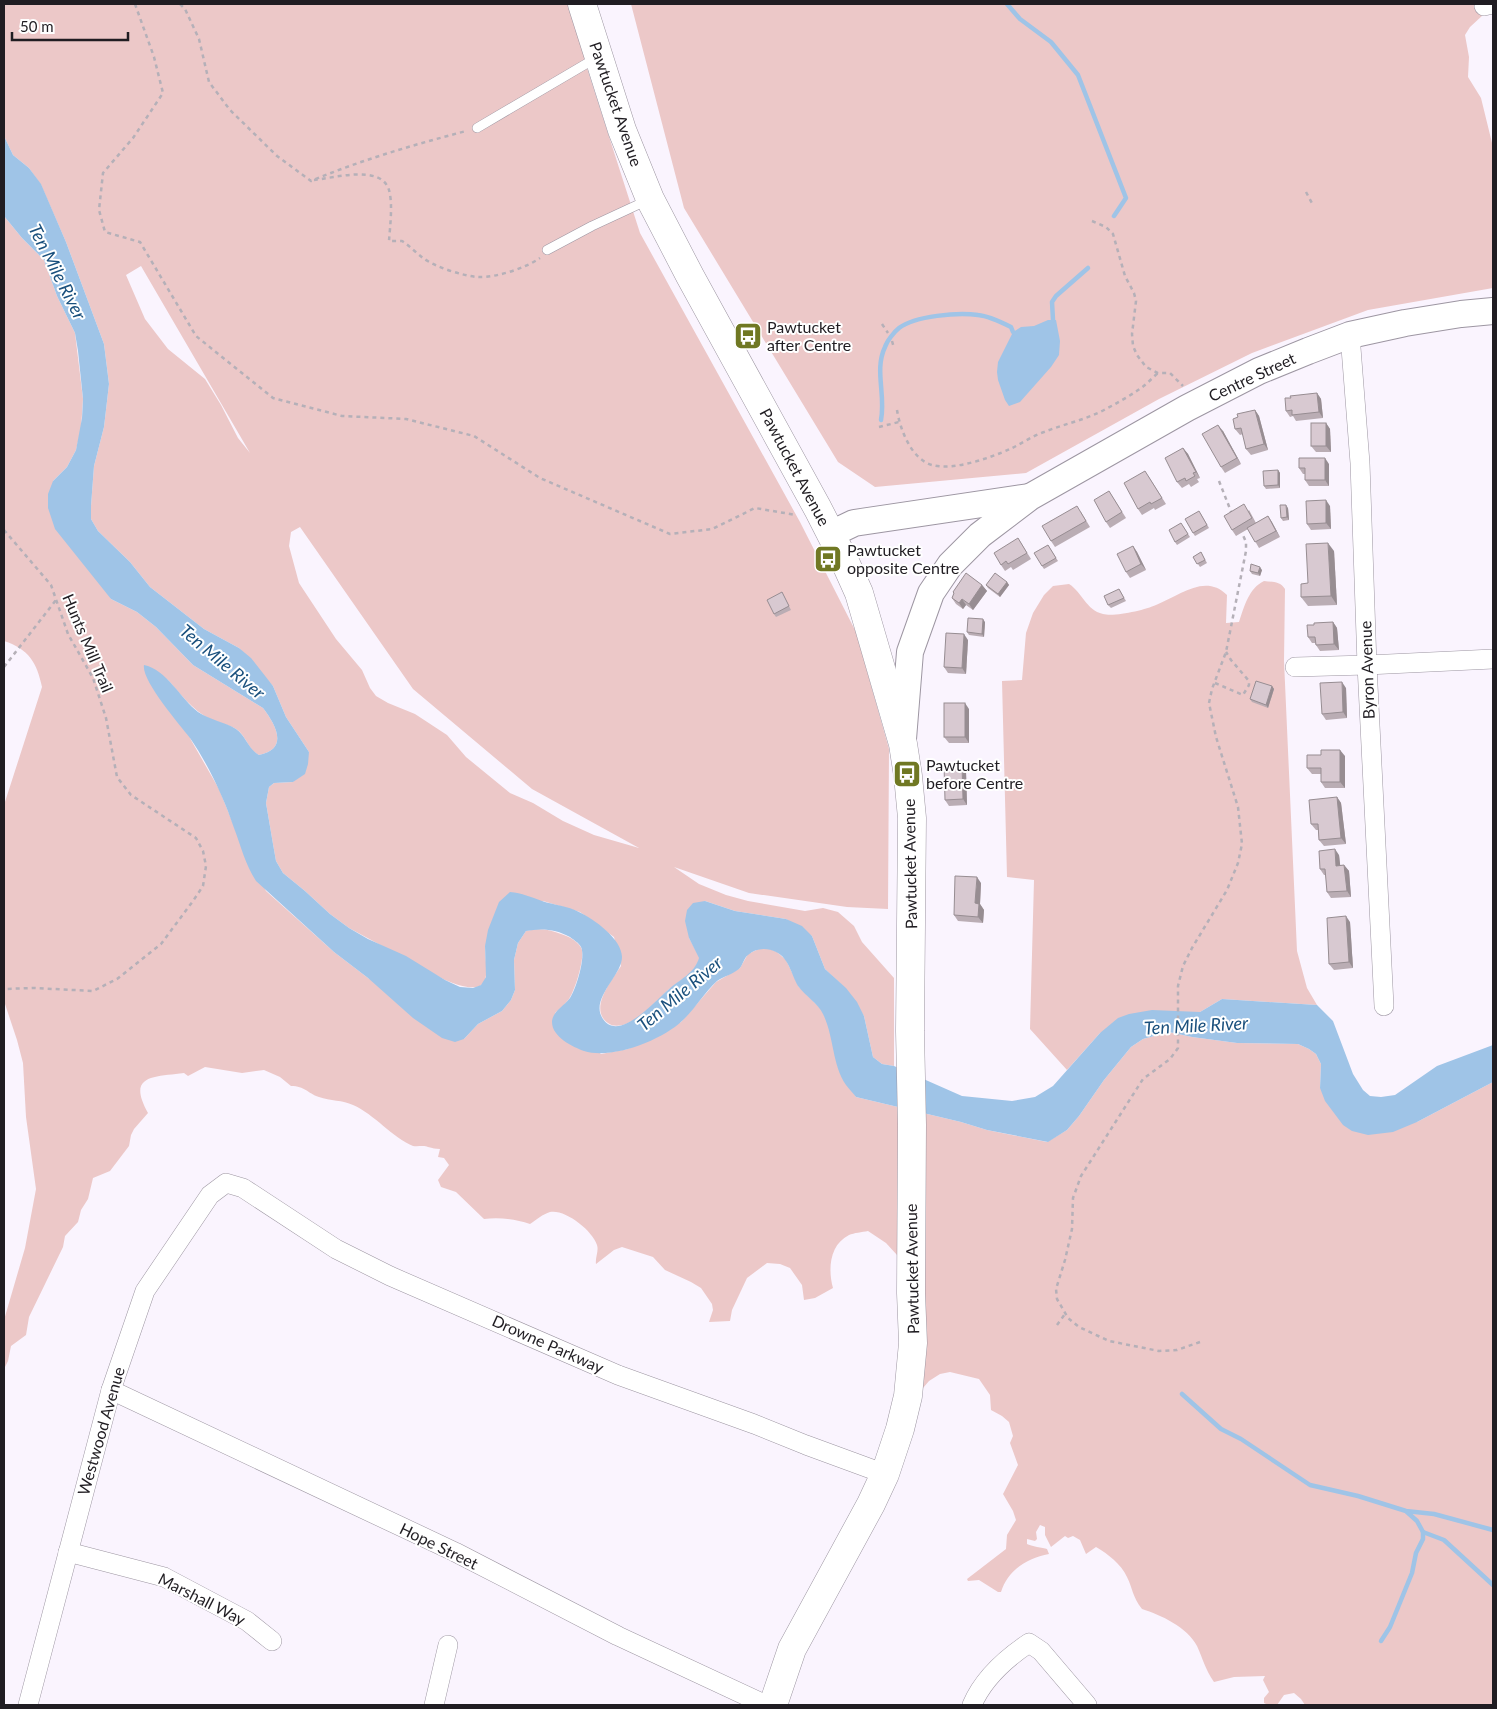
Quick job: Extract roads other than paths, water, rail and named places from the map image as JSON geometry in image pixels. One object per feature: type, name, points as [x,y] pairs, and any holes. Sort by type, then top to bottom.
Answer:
[{"type":"main road","name":"Pawtucket Avenue","points":[[582,4],[622,130],[650,199],[690,276],[828,527],[859,593],[903,744],[908,776],[912,818],[910,1031],[912,1072],[911,1293],[913,1343],[908,1396],[885,1474],[871,1504],[792,1649],[773,1705]]},
{"type":"main road","name":"Centre Street","points":[[903,744],[910,652],[931,594],[950,565],[1001,518],[1030,497],[1187,408],[1259,371],[1350,335],[1414,321],[1461,314],[1493,312]]},
{"type":"main road","name":"Centre Street","points":[[828,527],[1030,497]]},
{"type":"street","name":"Byron Avenue","points":[[1350,335],[1360,463],[1367,665],[1384,1006]]},
{"type":"street","points":[[1295,667],[1493,659]]},
{"type":"street","name":"Drowne Parkway","points":[[226,1183],[243,1188],[336,1249],[390,1276],[618,1375],[885,1474]]},
{"type":"street","name":"Westwood Avenue","points":[[28,1705],[111,1390],[145,1291],[210,1195],[226,1183]]},
{"type":"street","name":"Hope Street","points":[[111,1390],[455,1552],[618,1636],[766,1705]]},
{"type":"street","name":"Marshall Way","points":[[68,1552],[164,1577],[247,1621],[272,1641]]},
{"type":"street","points":[[972,1705],[992,1674],[1029,1644],[1041,1650],[1087,1705]]},
{"type":"street","points":[[434,1705],[448,1645]]},
{"type":"lane","points":[[477,128],[599,57]]},
{"type":"lane","points":[[547,250],[592,226],[650,199]]},
{"type":"water","name":"Ten Mile River","points":[[4,136],[13,155],[29,168],[41,184],[66,242],[104,344],[109,384],[104,427],[94,466],[91,519],[98,531],[130,562],[150,587],[204,629],[239,648],[251,658],[273,686],[286,717],[309,752],[305,774],[293,782],[274,783],[269,787],[266,803],[276,861],[283,873],[349,928],[406,956],[445,980],[460,987],[473,988],[481,985],[486,977],[485,946],[488,930],[499,902],[510,892],[570,908],[585,915],[606,930],[621,950],[621,964],[600,1004],[603,1019],[610,1025],[618,1026],[627,1023],[646,1010],[697,964],[699,958],[689,938],[685,921],[687,910],[693,903],[705,901],[735,911],[786,919],[802,926],[812,936],[825,969],[846,988],[857,1002],[864,1016],[873,1057],[882,1064],[894,1066],[962,1096],[1012,1101],[1035,1097],[1053,1086],[1100,1033],[1118,1018],[1152,1010],[1200,1012],[1222,999],[1317,1005],[1333,1021],[1353,1074],[1363,1090],[1370,1096],[1395,1095],[1437,1066],[1493,1045],[1493,1082],[1417,1122],[1393,1132],[1368,1135],[1352,1131],[1343,1125],[1325,1101],[1320,1088],[1321,1064],[1316,1054],[1309,1049],[1298,1044],[1237,1043],[1169,1032],[1143,1039],[1131,1047],[1067,1130],[1048,1142],[987,1130],[856,1097],[841,1077],[835,1060],[827,1023],[821,1010],[798,986],[784,958],[769,949],[761,949],[751,953],[745,958],[740,968],[717,981],[682,1021],[662,1035],[636,1046],[608,1053],[595,1053],[579,1049],[559,1037],[555,1032],[552,1022],[554,1015],[570,998],[575,988],[580,973],[581,947],[565,934],[543,929],[526,931],[518,943],[514,960],[515,990],[511,1000],[502,1011],[478,1024],[464,1039],[455,1042],[442,1038],[413,1018],[368,978],[334,952],[256,881],[246,862],[215,781],[197,748],[154,691],[148,681],[144,665],[159,672],[166,678],[198,712],[236,729],[259,755],[274,748],[277,742],[275,729],[263,708],[193,665],[156,627],[137,612],[111,599],[55,529],[48,508],[48,494],[53,481],[67,467],[76,450],[82,418],[83,399],[78,351],[75,333],[57,296],[44,260],[4,216]]},
{"type":"water","points":[[1048,320],[1056,320],[1060,341],[1059,355],[1051,367],[1020,402],[1009,406],[998,380],[998,362],[1013,332],[1021,327],[1034,326]]},
{"type":"waterway","points":[[1007,4],[1020,19],[1051,42],[1078,75],[1126,198],[1114,216]]},
{"type":"waterway","points":[[1053,320],[1052,302],[1056,296],[1088,268]]},
{"type":"waterway","points":[[881,420],[880,365],[887,342],[899,328],[915,320],[970,314],[995,320],[1011,327],[1013,332]]},
{"type":"waterway","points":[[1182,1394],[1221,1429],[1241,1439],[1310,1485],[1358,1496],[1406,1511],[1434,1514],[1493,1530]]},
{"type":"waterway","points":[[1407,1512],[1417,1521],[1423,1532],[1444,1540],[1493,1585]]},
{"type":"waterway","points":[[1381,1641],[1390,1627],[1412,1573],[1416,1553],[1423,1539],[1423,1532]]},
{"type":"place","name":"Pawtucket after Centre","points":[[748,336]]},
{"type":"place","name":"Pawtucket opposite Centre","points":[[828,559]]},
{"type":"place","name":"Pawtucket before Centre","points":[[907,774]]}]
